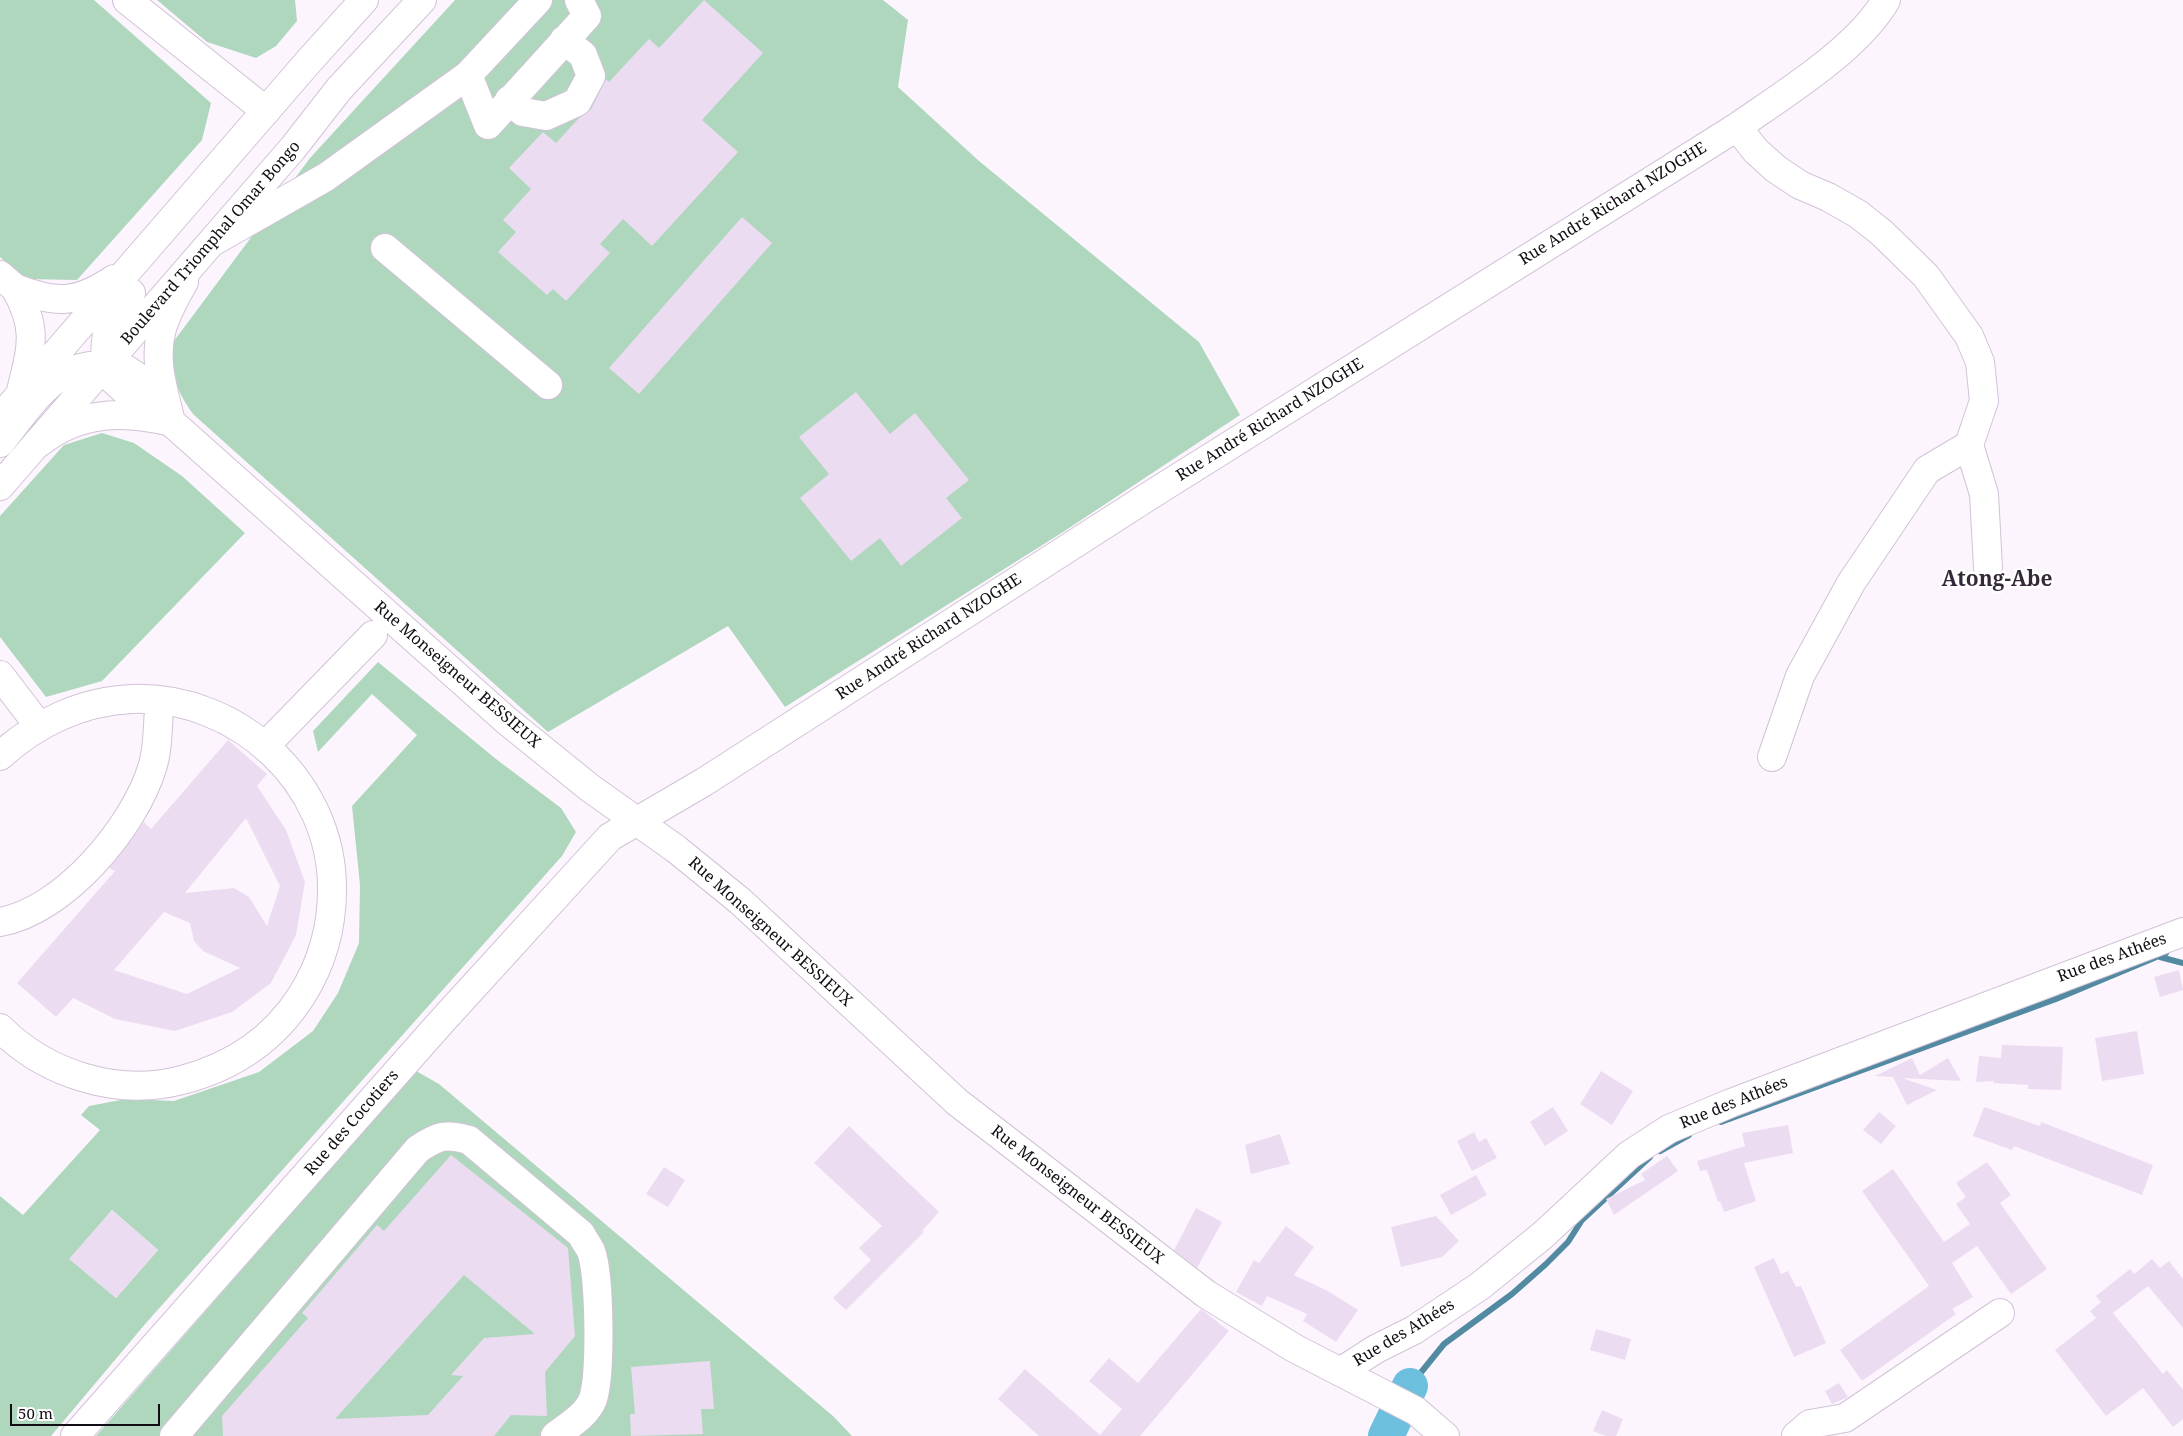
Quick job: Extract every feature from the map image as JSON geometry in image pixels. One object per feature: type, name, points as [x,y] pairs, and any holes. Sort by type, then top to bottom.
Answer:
[{"type":"street","points":[[127,0],[266,111]]},
{"type":"street","name":"Boulevard Triomphal Omar Bongo","points":[[0,486],[293,148],[339,90],[422,0]]},
{"type":"street","points":[[211,243],[326,176],[468,75],[538,0]]},
{"type":"street","points":[[468,75],[488,125],[587,16],[579,0]]},
{"type":"street","name":"Rue André Richard NZOGHE","points":[[639,820],[1737,127],[1807,78],[1848,44],[1886,0]]},
{"type":"street","points":[[0,418],[309,61],[353,4]]},
{"type":"street","points":[[509,100],[522,112],[546,116],[577,102],[591,76],[583,55],[564,40]]},
{"type":"street","points":[[309,61],[339,90]]},
{"type":"street","points":[[1737,127],[1756,151],[1776,169],[1800,185],[1828,197],[1858,214],[1882,233],[1926,276],[1969,336],[1980,362],[1984,401],[1969,445],[1984,494],[1988,568]]},
{"type":"street","points":[[0,443],[43,392],[64,374],[74,369],[106,364],[106,340],[112,316],[211,200],[227,174],[244,137]]},
{"type":"street","points":[[385,248],[548,385]]},
{"type":"street","points":[[7,281],[52,299],[81,297],[102,288],[131,267]]},
{"type":"street","points":[[33,448],[65,427],[96,416],[120,414],[170,420],[158,362],[159,341],[165,319],[191,267]]},
{"type":"street","points":[[7,281],[23,302],[31,336],[28,367],[19,397]]},
{"type":"street","name":"Rue Monseigneur BESSIEUX","points":[[106,364],[110,377],[170,420],[500,715],[590,788],[639,820],[740,901],[957,1102],[1206,1294],[1261,1330],[1416,1411],[1445,1436]]},
{"type":"street","points":[[1772,757],[1800,676],[1851,584],[1927,470],[1969,445]]},
{"type":"street","points":[[265,746],[372,635]]},
{"type":"street","points":[[0,675],[39,726]]},
{"type":"street","points":[[0,756],[39,726],[62,714],[88,706],[133,699],[160,700],[200,709],[224,718],[265,746],[284,763],[312,805],[325,839],[332,874],[332,910],[325,946],[312,980],[292,1010],[274,1030],[238,1058],[205,1074],[170,1083],[134,1086],[98,1082],[67,1072],[39,1059],[0,1028]]},
{"type":"street","points":[[0,922],[12,920],[48,903],[77,878],[113,840],[145,789],[153,766],[160,700]]},
{"type":"street","name":"Rue des Cocotiers","points":[[75,1436],[443,1020],[603,844],[610,837],[639,820]]},
{"type":"street","name":"Rue des Athées","points":[[1340,1372],[1376,1349],[1414,1330],[1480,1286],[1543,1235],[1629,1155],[1669,1129],[1731,1103],[2183,932]]},
{"type":"street","points":[[174,1436],[418,1149],[437,1137],[453,1136],[469,1140],[581,1234],[591,1252],[595,1276],[599,1354],[594,1392],[592,1400],[583,1414],[555,1436]]},
{"type":"street","points":[[1796,1436],[1810,1424],[1845,1418],[2000,1312]]},
{"type":"green space","points":[[0,0],[94,0],[211,103],[202,140],[77,280],[24,279],[0,257]]},
{"type":"green space","points":[[157,0],[295,0],[297,21],[276,46],[256,58],[207,42]]},
{"type":"green space","points":[[455,0],[883,0],[908,20],[898,87],[979,161],[1199,342],[1240,415],[1063,532],[785,707],[728,626],[548,732],[194,415],[182,397],[175,380],[173,362],[174,341],[310,158]]},
{"type":"green space","points":[[102,433],[134,443],[182,476],[245,533],[102,681],[46,697],[0,637],[0,516],[64,445]]},
{"type":"green space","points":[[378,662],[496,759],[561,808],[576,832],[562,856],[146,1323],[51,1436],[0,1436],[0,1196],[23,1215],[100,1130],[81,1115],[89,1106],[126,1099],[174,1101],[259,1072],[313,1031],[338,993],[359,943],[360,885],[352,806],[417,735],[372,694],[318,752],[313,731]],"holes":[[[112,1210],[158,1250],[116,1298],[70,1259]]]},
{"type":"green space","points":[[416,1071],[439,1084],[833,1416],[852,1436],[96,1436]]},
{"type":"building","points":[[704,0],[763,53],[702,120],[738,152],[652,246],[623,219],[600,244],[610,253],[566,301],[553,289],[547,295],[498,252],[516,232],[503,220],[531,189],[509,168],[543,132],[556,143],[579,118],[591,109],[606,79],[609,82],[649,39],[659,48]]},
{"type":"building","points":[[742,217],[772,243],[639,394],[609,368]]},
{"type":"building","points":[[856,392],[890,434],[915,413],[969,480],[946,498],[962,518],[901,566],[880,538],[851,561],[800,498],[829,474],[799,437]]},
{"type":"building","points":[[228,740],[267,774],[257,786],[286,830],[305,882],[296,935],[271,983],[232,1012],[175,1031],[115,1019],[73,998],[56,1017],[17,983],[115,871],[109,868],[144,822],[151,829]],"holes":[[[246,818],[280,886],[267,926],[249,897],[234,888],[185,893]],[[164,912],[190,923],[194,941],[203,951],[240,968],[187,994],[114,970]]]},
{"type":"building","points":[[2179,970],[2183,990],[2160,997],[2154,977]]},
{"type":"building","points":[[2137,1031],[2144,1074],[2102,1081],[2095,1038]]},
{"type":"building","points":[[2002,1045],[2063,1047],[2061,1090],[2028,1089],[2028,1085],[1993,1083],[1994,1081],[1976,1082],[1979,1056],[2001,1058]]},
{"type":"building","points":[[1912,1058],[1920,1075],[1948,1058],[1961,1081],[1902,1078],[1937,1090],[1907,1105],[1893,1077],[1875,1076]]},
{"type":"building","points":[[1601,1071],[1633,1091],[1612,1125],[1580,1104]]},
{"type":"building","points":[[1553,1107],[1568,1131],[1545,1146],[1530,1122]]},
{"type":"building","points":[[1984,1107],[2040,1126],[2041,1122],[2153,1165],[2142,1195],[2014,1146],[2012,1150],[1973,1136]]},
{"type":"building","points":[[1879,1112],[1896,1126],[1881,1144],[1863,1130]]},
{"type":"building","points":[[1788,1125],[1793,1153],[1744,1163],[1756,1201],[1724,1212],[1720,1201],[1718,1202],[1707,1170],[1700,1171],[1697,1161],[1745,1146],[1742,1133]]},
{"type":"building","points":[[849,1126],[939,1212],[922,1231],[924,1232],[846,1310],[833,1298],[871,1260],[859,1248],[882,1226],[814,1163]]},
{"type":"building","points":[[1474,1132],[1479,1142],[1486,1138],[1497,1158],[1472,1171],[1457,1141]]},
{"type":"building","points":[[1280,1134],[1290,1164],[1251,1174],[1245,1145]]},
{"type":"building","points":[[451,1155],[568,1248],[575,1336],[545,1372],[547,1416],[511,1415],[494,1436],[223,1436],[222,1416],[308,1318],[302,1313],[377,1225],[384,1231]],"holes":[[[464,1275],[535,1334],[484,1338],[451,1375],[463,1376],[428,1415],[335,1419]]]},
{"type":"building","points":[[1667,1156],[1678,1171],[1614,1215],[1606,1199],[1645,1180],[1641,1174]]},
{"type":"building","points":[[1987,1162],[2011,1195],[2000,1203],[2047,1269],[2011,1294],[1977,1246],[1952,1263],[1973,1297],[1952,1309],[1956,1314],[1862,1381],[1840,1350],[1929,1286],[1862,1191],[1893,1169],[1944,1242],[1970,1224],[1956,1204],[1966,1197],[1956,1183]]},
{"type":"building","points":[[664,1167],[685,1180],[668,1207],[646,1194]]},
{"type":"building","points":[[1476,1175],[1487,1195],[1451,1215],[1440,1195]]},
{"type":"building","points":[[1196,1208],[1222,1222],[1197,1268],[1174,1250]]},
{"type":"building","points":[[112,1210],[158,1250],[116,1298],[69,1259]]},
{"type":"building","points":[[1436,1216],[1459,1241],[1442,1257],[1401,1267],[1391,1227]]},
{"type":"building","points":[[1286,1226],[1314,1247],[1294,1275],[1328,1291],[1358,1310],[1336,1342],[1303,1321],[1307,1314],[1267,1296],[1262,1306],[1236,1292],[1254,1260],[1259,1263]]},
{"type":"building","points":[[1774,1258],[1781,1274],[1788,1271],[1796,1287],[1801,1286],[1826,1343],[1794,1357],[1754,1267]]},
{"type":"building","points":[[2152,1259],[2160,1268],[2169,1261],[2183,1279],[2183,1328],[2148,1286],[2113,1313],[2163,1374],[2167,1370],[2183,1390],[2183,1419],[2173,1427],[2143,1388],[2106,1416],[2055,1350],[2096,1318],[2090,1311],[2101,1302],[2096,1296],[2130,1269],[2134,1274]]},
{"type":"building","points":[[1201,1309],[1229,1331],[1140,1436],[1039,1436],[998,1399],[1025,1369],[1100,1435],[1122,1409],[1089,1381],[1109,1358],[1138,1383]]},
{"type":"building","points":[[1596,1329],[1631,1339],[1625,1360],[1590,1350]]},
{"type":"building","points":[[710,1361],[714,1409],[701,1409],[703,1434],[631,1436],[630,1414],[635,1414],[631,1367]]},
{"type":"building","points":[[1839,1383],[1848,1397],[1832,1404],[1825,1391]]},
{"type":"building","points":[[1602,1410],[1623,1419],[1616,1436],[1606,1436],[1593,1431]]},
{"type":"waterway","points":[[1721,1122],[2056,999],[2166,953]]},
{"type":"waterway","points":[[2160,957],[2183,963]]},
{"type":"waterway","points":[[1660,1151],[1689,1135]]},
{"type":"waterway","points":[[1410,1386],[1444,1344],[1512,1294],[1546,1264],[1568,1242],[1582,1220],[1650,1157]]},
{"type":"waterway","points":[[1386,1436],[1410,1386]]},
{"type":"district","name":"Atong-Abe","points":[[1997,580]]}]
